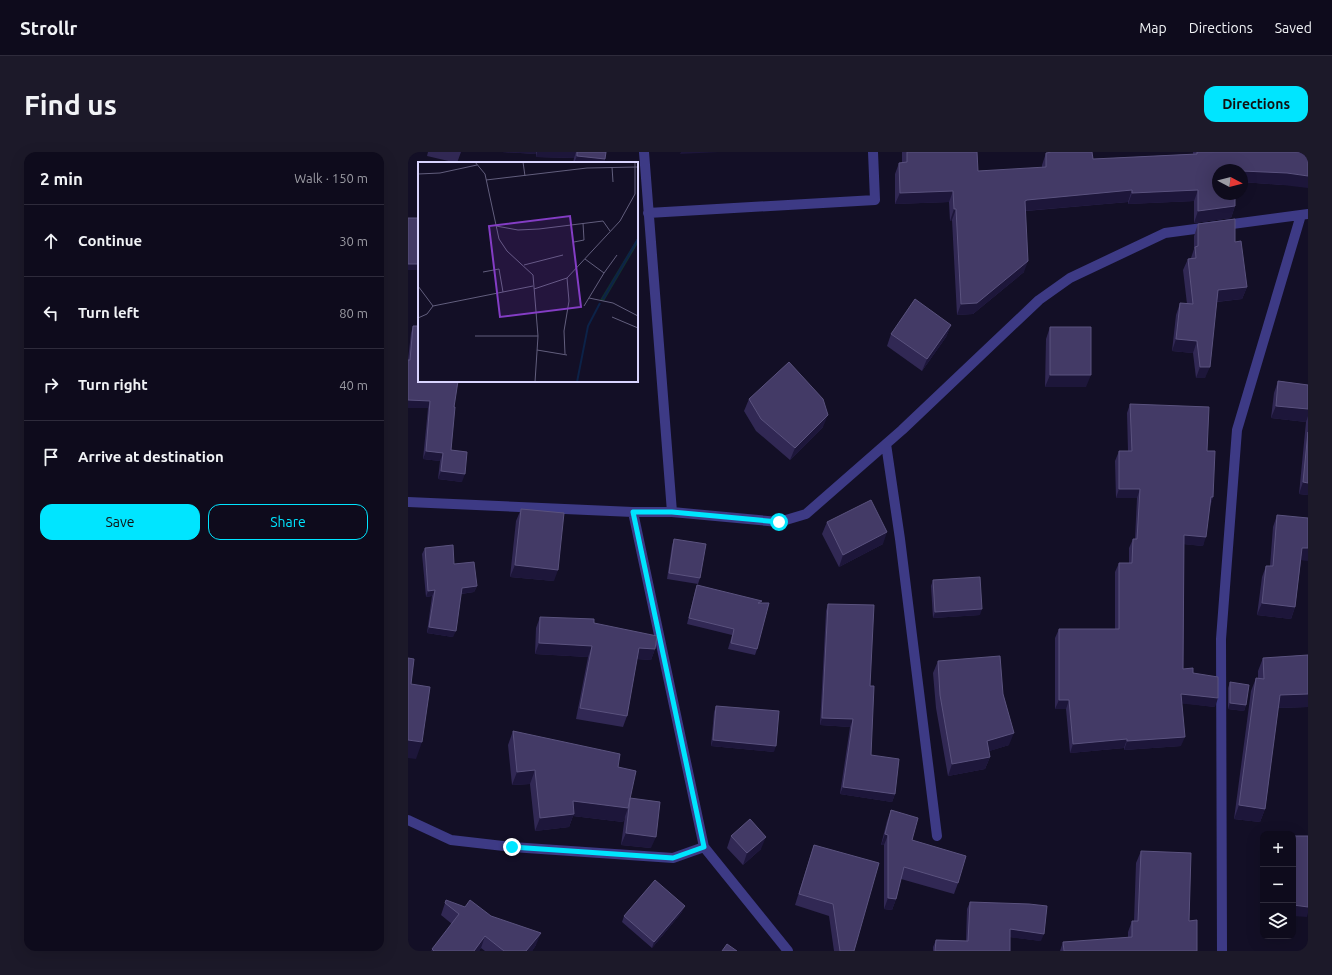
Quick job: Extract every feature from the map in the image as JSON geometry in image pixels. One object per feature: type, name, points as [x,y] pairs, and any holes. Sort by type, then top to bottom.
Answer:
[{"type":"street","points":[[644,152],[672,512]]},
{"type":"street","points":[[648,213],[875,200],[873,152]]},
{"type":"street","points":[[408,502],[633,512],[672,512],[779,522],[806,514],[886,444],[1039,300],[1070,278],[1165,233],[1304,215],[1238,430],[1220,639],[1222,951]]},
{"type":"street","points":[[886,444],[900,538],[937,836]]},
{"type":"street","points":[[633,512],[704,847],[788,951]]},
{"type":"street","points":[[408,820],[451,840],[512,847],[673,858],[704,847]]},
{"type":"building","points":[[577,152],[606,152],[605,159],[577,156]]},
{"type":"building","points":[[907,152],[977,152],[978,171],[1046,167],[1046,153],[1052,152],[1092,152],[1093,159],[1197,154],[1197,152],[1308,152],[1308,176],[1287,173],[1248,171],[1248,164],[1212,164],[1212,200],[1235,200],[1235,206],[1198,211],[1198,190],[1132,193],[1132,190],[1027,200],[1025,201],[1028,261],[977,303],[961,304],[956,209],[954,209],[953,191],[900,193],[899,163],[907,162]]},
{"type":"building","points":[[408,218],[418,218],[418,264],[408,264]]},
{"type":"building","points":[[1235,219],[1235,242],[1241,241],[1247,287],[1218,290],[1210,367],[1200,367],[1197,341],[1176,339],[1180,303],[1193,304],[1188,259],[1196,258],[1195,247],[1198,246],[1198,224]]},
{"type":"building","points":[[915,299],[951,325],[927,359],[891,334]]},
{"type":"building","points":[[413,326],[418,326],[418,382],[458,382],[454,407],[451,450],[467,452],[465,474],[441,471],[443,453],[426,451],[430,401],[408,400],[408,360],[410,360]]},
{"type":"building","points":[[1050,327],[1091,327],[1091,375],[1050,375]]},
{"type":"building","points":[[789,362],[823,399],[828,415],[795,448],[761,419],[749,399]]},
{"type":"building","points":[[1278,381],[1308,385],[1308,409],[1276,406]]},
{"type":"building","points":[[1130,404],[1209,407],[1207,451],[1215,451],[1213,497],[1211,497],[1206,537],[1184,535],[1183,669],[1193,668],[1193,673],[1218,677],[1218,698],[1181,694],[1185,737],[1127,741],[1127,739],[1073,744],[1069,700],[1059,700],[1059,629],[1119,629],[1119,563],[1132,563],[1133,539],[1137,539],[1140,489],[1119,489],[1119,451],[1132,451]]},
{"type":"building","points":[[1308,432],[1308,483],[1303,482]]},
{"type":"building","points":[[871,500],[887,532],[843,555],[827,522]]},
{"type":"building","points":[[521,509],[564,513],[558,570],[515,565]]},
{"type":"building","points":[[1277,515],[1308,518],[1308,548],[1302,548],[1295,607],[1262,603],[1266,566],[1273,566]]},
{"type":"building","points":[[674,539],[706,544],[700,578],[669,573]]},
{"type":"building","points":[[453,545],[454,564],[474,562],[477,586],[462,588],[456,631],[429,627],[435,590],[428,591],[425,548]]},
{"type":"building","points":[[980,577],[982,609],[935,612],[933,580]]},
{"type":"building","points":[[697,585],[762,601],[758,603],[769,603],[757,649],[731,643],[734,629],[689,618]]},
{"type":"building","points":[[828,604],[874,605],[870,686],[874,686],[871,755],[899,759],[895,794],[843,787],[853,719],[822,718]]},
{"type":"building","points":[[540,617],[594,619],[594,623],[657,636],[655,649],[639,648],[627,716],[580,708],[592,646],[539,643]]},
{"type":"building","points":[[1308,655],[1308,694],[1280,695],[1265,809],[1239,805],[1256,678],[1264,679],[1263,658]]},
{"type":"building","points":[[1000,656],[1003,694],[1014,733],[987,741],[990,757],[952,764],[940,695],[938,661]]},
{"type":"building","points":[[408,658],[414,659],[411,684],[430,687],[422,742],[408,740]]},
{"type":"building","points":[[1230,682],[1249,685],[1246,705],[1230,703]]},
{"type":"building","points":[[716,706],[779,711],[776,746],[713,740]]},
{"type":"building","points":[[513,731],[620,754],[618,767],[636,771],[628,808],[573,801],[574,814],[540,818],[535,770],[517,772]]},
{"type":"building","points":[[630,798],[660,802],[656,837],[626,833]]},
{"type":"building","points":[[891,810],[918,818],[912,840],[966,856],[958,883],[904,867],[896,899],[888,898],[888,835],[885,834]]},
{"type":"building","points":[[750,819],[766,837],[747,853],[731,836]]},
{"type":"building","points":[[1296,836],[1308,836],[1308,907],[1296,905]]},
{"type":"building","points":[[814,845],[879,863],[854,951],[840,951],[833,904],[799,894]]},
{"type":"building","points":[[1141,851],[1191,853],[1189,921],[1197,920],[1197,951],[1064,951],[1063,942],[1132,937],[1132,921],[1138,921]]},
{"type":"building","points":[[655,880],[685,906],[654,942],[624,916]]},
{"type":"building","points":[[446,900],[465,907],[470,900],[491,916],[541,933],[526,951],[504,951],[485,936],[474,951],[434,951],[432,949],[459,914],[445,903]]},
{"type":"building","points":[[970,902],[1047,906],[1044,934],[1010,929],[1010,951],[935,951],[936,940],[968,941]]},
{"type":"building","points":[[727,944],[737,951],[722,951]]},
{"type":"route","points":[[512,847],[673,858],[704,847],[633,512],[672,512],[779,522]]}]
